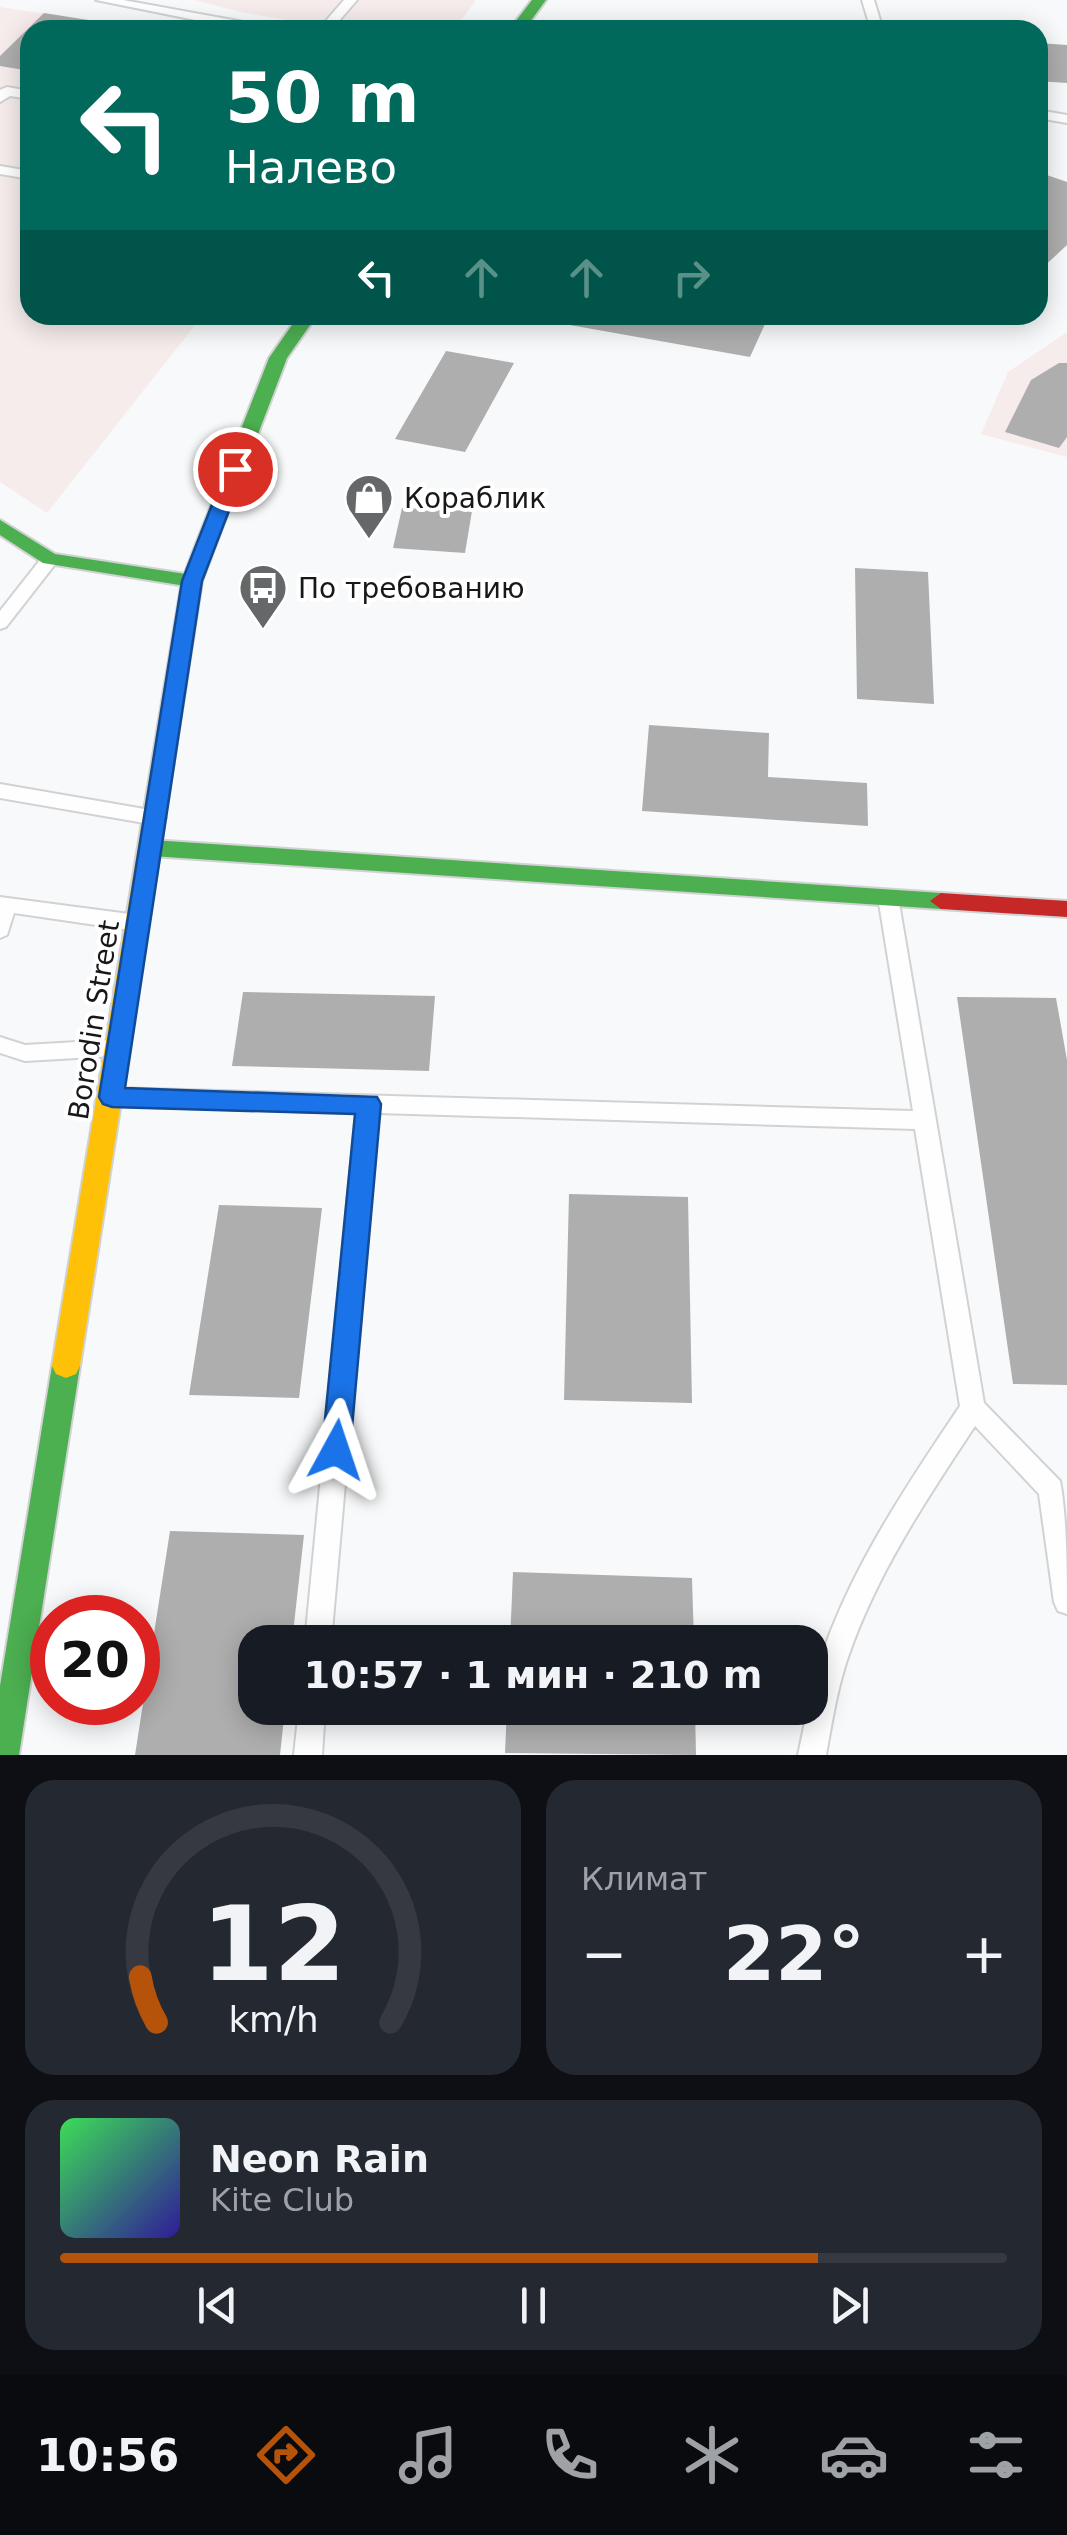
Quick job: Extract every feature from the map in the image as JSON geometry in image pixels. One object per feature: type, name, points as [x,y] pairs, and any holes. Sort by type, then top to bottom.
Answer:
[{"type":"street","name":"Borodin Street","points":[[4,1755],[8,1679],[112,1097],[192,581],[278,358],[301,325]]},
{"type":"street","points":[[0,526],[50,559],[192,581]]},
{"type":"street","points":[[152,848],[1067,909]]},
{"type":"lane","points":[[102,0],[211,20]]},
{"type":"lane","points":[[333,20],[351,0]]},
{"type":"lane","points":[[0,622],[50,559]]},
{"type":"lane","points":[[0,791],[157,818]]},
{"type":"lane","points":[[888,897],[973,1408],[1050,1489],[1067,1602]]},
{"type":"lane","points":[[0,930],[3,905],[140,923]]},
{"type":"lane","points":[[0,1045],[25,1053],[120,1047]]},
{"type":"lane","points":[[112,1097],[925,1120]]},
{"type":"lane","points":[[320,1625],[368,1104]]},
{"type":"lane","points":[[812,1755],[834,1659],[863,1586],[912,1499],[973,1408]]},
{"type":"lane","points":[[308,1755],[311,1725]]},
{"type":"shaded area","points":[[194,0],[476,0],[461,20],[289,20]]},
{"type":"shaded area","points":[[0,7],[86,20],[20,20],[20,325],[195,325],[47,513],[0,482]]},
{"type":"shaded area","points":[[1067,332],[1067,457],[981,434],[1008,372]]},
{"type":"building","points":[[44,13],[88,20],[37,20]]},
{"type":"building","points":[[20,36],[20,69],[0,66],[0,56]]},
{"type":"building","points":[[1048,44],[1067,45],[1067,83],[1048,82]]},
{"type":"building","points":[[1048,175],[1067,182],[1067,245],[1048,263]]},
{"type":"building","points":[[570,325],[764,325],[750,357]]},
{"type":"building","points":[[446,351],[514,363],[465,452],[395,439]]},
{"type":"building","points":[[1059,363],[1067,363],[1067,437],[1059,448],[1005,432],[1031,380]]},
{"type":"building","points":[[402,508],[472,511],[465,553],[393,548]]},
{"type":"building","points":[[855,568],[928,572],[934,704],[857,699]]},
{"type":"building","points":[[649,725],[769,733],[768,777],[867,783],[868,826],[642,811]]},
{"type":"building","points":[[243,992],[435,996],[429,1071],[232,1066]]},
{"type":"building","points":[[957,997],[1056,998],[1067,1060],[1067,1385],[1013,1384]]},
{"type":"building","points":[[569,1194],[688,1197],[692,1403],[564,1400]]},
{"type":"building","points":[[219,1205],[322,1208],[299,1398],[189,1395]]},
{"type":"building","points":[[170,1531],[304,1535],[294,1625],[238,1625],[238,1725],[283,1725],[280,1755],[135,1755],[140,1725],[160,1725],[160,1595]]},
{"type":"building","points":[[513,1572],[692,1578],[693,1625],[511,1625]]},
{"type":"building","points":[[506,1725],[695,1725],[696,1755],[505,1753]]},
{"type":"traffic: fast","points":[[524,20],[539,0]]},
{"type":"traffic: fast","points":[[206,544],[278,358],[301,325]]},
{"type":"traffic: fast","points":[[0,526],[50,559],[192,581]]},
{"type":"traffic: fast","points":[[152,848],[941,901]]},
{"type":"traffic: fast","points":[[4,1755],[66,1366]]},
{"type":"traffic: slow","points":[[66,1366],[192,581],[206,544]]},
{"type":"traffic: jam","points":[[941,901],[1067,909]]},
{"type":"place","name":"Кораблик","points":[[369,540]]},
{"type":"place","name":"По требованию","points":[[263,630]]},
{"type":"route","points":[[235,469],[192,581],[112,1097],[368,1104],[336,1450]]}]
